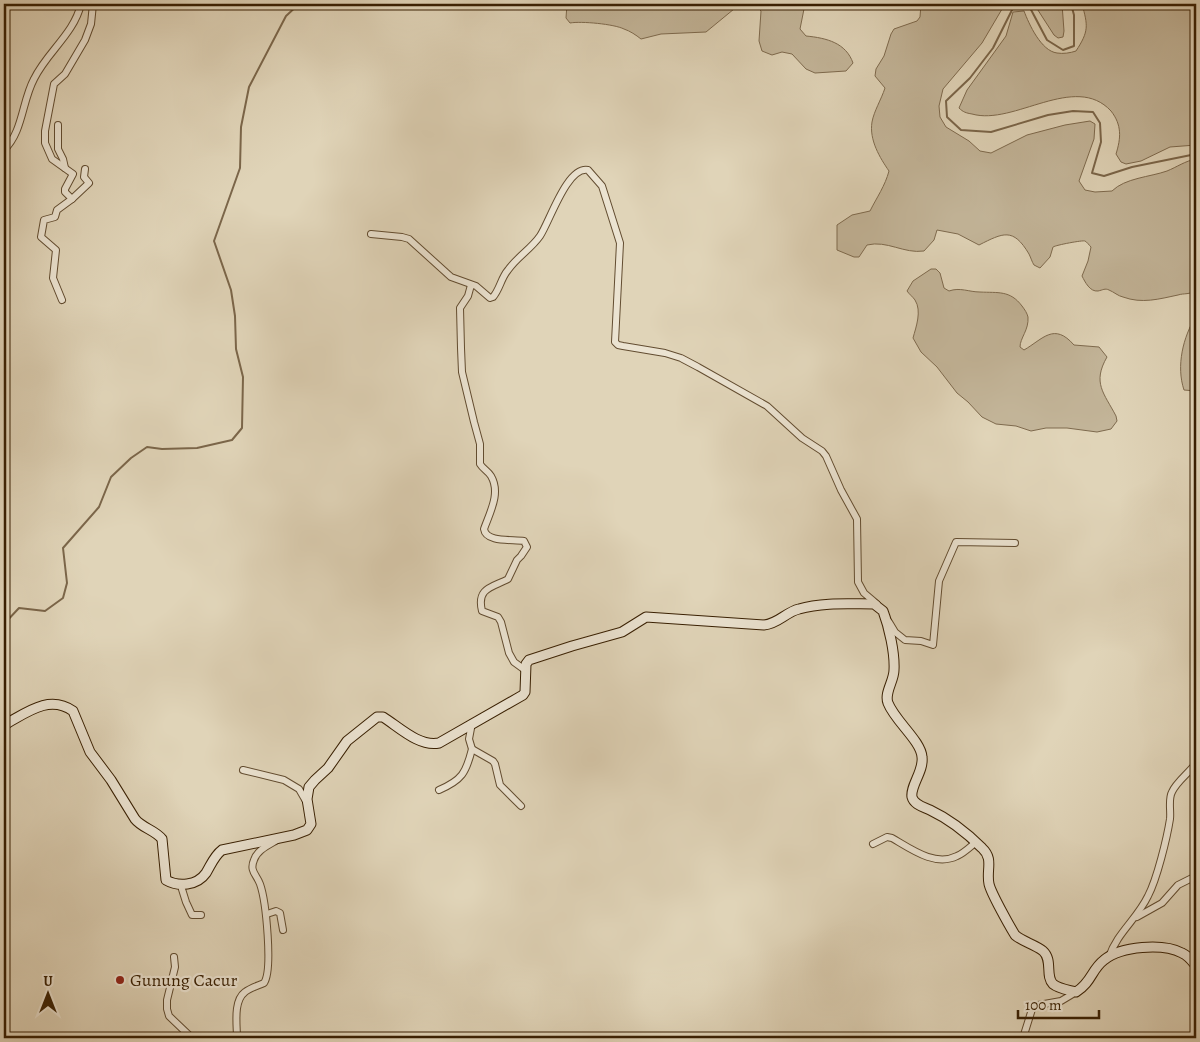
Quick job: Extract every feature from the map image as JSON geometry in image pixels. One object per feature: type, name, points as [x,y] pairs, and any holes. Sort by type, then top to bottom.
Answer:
[{"type":"street","points":[[4,150],[12,142],[26,96],[34,78],[41,66],[72,27],[78,16],[81,4]]},
{"type":"street","points":[[72,199],[65,190],[73,174],[52,159],[47,149],[45,138],[46,125],[54,84],[65,74],[85,40],[91,24],[93,4]]},
{"type":"street","points":[[58,125],[58,149],[63,158],[65,168]]},
{"type":"street","points":[[62,300],[54,282],[56,250],[41,234],[44,220],[55,217],[57,210],[89,183],[84,177],[84,169]]},
{"type":"street","points":[[371,234],[409,239],[451,277],[472,284],[490,298],[493,297],[508,268],[540,236],[566,185],[577,173],[582,170],[588,170],[602,186],[620,243],[615,342],[618,345],[665,353],[698,366],[767,406],[802,438],[822,451],[826,456],[841,490],[857,519],[858,582],[864,593],[884,610],[887,619],[894,669],[887,700],[896,718],[919,748],[922,755],[922,767],[912,792],[913,800],[919,806],[939,815],[976,842],[989,857],[989,885],[1015,934],[1046,954],[1050,980],[1053,984],[1076,992]]},
{"type":"street","points":[[472,284],[468,296],[460,308],[461,348],[464,380],[480,444],[480,464],[489,473],[495,485],[495,497],[484,533],[494,538],[524,541],[527,547],[522,556],[516,560],[508,579],[487,588],[484,592],[481,607],[482,610],[498,617],[509,653],[514,662],[525,670]]},
{"type":"street","points":[[887,619],[895,632],[905,640],[921,641],[932,645],[939,581],[956,542],[1015,543]]},
{"type":"street","points":[[4,725],[45,704],[56,703],[73,711],[90,752],[111,780],[135,819],[162,839],[166,880],[181,886],[203,876],[222,850],[294,835],[309,828],[311,821],[308,791],[312,782],[328,768],[347,741],[375,718],[383,718],[417,740],[432,744],[439,742],[523,695],[525,692],[526,664],[529,660],[622,632],[646,617],[764,625],[777,622],[793,611],[807,607],[868,604],[880,607]]},
{"type":"street","points":[[439,790],[459,780],[465,772],[472,749],[469,739],[472,723]]},
{"type":"street","points":[[472,749],[493,761],[500,785],[521,806]]},
{"type":"street","points":[[1109,957],[1116,940],[1148,897],[1169,826],[1172,792],[1196,762]]},
{"type":"street","points":[[243,770],[284,780],[299,789],[308,803]]},
{"type":"street","points":[[873,844],[887,837],[892,838],[926,856],[939,860],[956,857],[976,842]]},
{"type":"street","points":[[237,1038],[238,1008],[243,994],[251,988],[264,983],[267,978],[269,958],[267,914],[260,884],[254,875],[252,864],[258,853],[280,838]]},
{"type":"street","points":[[1133,919],[1162,903],[1178,885],[1196,876]]},
{"type":"street","points":[[181,886],[192,915],[201,915]]},
{"type":"street","points":[[267,914],[276,911],[280,913],[283,930]]},
{"type":"street","points":[[1023,1038],[1033,1006],[1062,1001],[1076,992],[1087,984],[1098,965],[1109,957],[1126,950],[1155,948],[1176,950],[1195,960]]},
{"type":"street","points":[[174,957],[175,967],[167,1000],[167,1009],[169,1016],[192,1038]]},
{"type":"shaded area","points":[[567,4],[753,4],[734,9],[706,32],[661,34],[641,39],[619,27],[589,23],[570,23],[566,18]]},
{"type":"shaded area","points":[[755,4],[802,4],[804,9],[800,29],[806,36],[828,40],[841,46],[850,56],[853,63],[846,71],[815,73],[806,69],[792,54],[782,52],[772,55],[762,51],[759,41],[761,11]]},
{"type":"shaded area","points":[[921,4],[1005,4],[982,43],[943,89],[939,106],[940,117],[946,127],[969,141],[980,151],[991,153],[1027,135],[1065,125],[1090,121],[1095,124],[1094,139],[1079,181],[1085,190],[1095,192],[1112,191],[1124,183],[1167,171],[1196,159],[1196,290],[1194,292],[1157,299],[1137,300],[1121,296],[1108,289],[1095,291],[1088,286],[1082,276],[1091,247],[1085,241],[1053,247],[1050,257],[1040,268],[1034,265],[1029,254],[1018,240],[1007,235],[1001,235],[979,245],[958,234],[937,230],[934,240],[924,251],[909,251],[889,245],[874,244],[867,245],[859,257],[854,257],[837,250],[837,225],[852,215],[870,211],[889,171],[879,155],[872,135],[873,118],[885,88],[875,76],[876,69],[884,56],[894,29],[917,21],[920,17]]},
{"type":"shaded area","points":[[1034,4],[1062,4],[1063,37],[1058,38],[1054,35]]},
{"type":"shaded area","points":[[1082,4],[1196,4],[1196,145],[1170,147],[1141,161],[1126,164],[1121,162],[1116,154],[1120,132],[1115,116],[1096,100],[1080,97],[1062,98],[989,116],[968,113],[959,108],[967,90],[1006,36],[1013,12],[1024,11],[1036,36],[1051,51],[1066,53],[1076,51],[1085,33],[1086,23]]},
{"type":"shaded area","points":[[931,269],[936,269],[940,273],[944,288],[949,291],[1003,293],[1013,297],[1025,310],[1028,317],[1027,326],[1020,344],[1020,347],[1024,350],[1043,338],[1054,334],[1067,338],[1074,345],[1099,347],[1107,357],[1100,374],[1101,388],[1117,421],[1111,429],[1097,432],[1067,428],[1046,428],[1031,431],[1016,426],[996,424],[982,417],[957,393],[937,367],[921,352],[913,338],[918,319],[918,309],[915,300],[907,291],[913,281]]},
{"type":"shaded area","points":[[1196,316],[1196,391],[1184,390],[1181,362],[1184,342]]},
{"type":"waterway","points":[[4,624],[19,608],[45,611],[63,598],[67,583],[63,548],[99,507],[111,477],[131,458],[147,447],[162,449],[197,448],[232,440],[242,428],[243,377],[236,349],[235,316],[231,290],[214,241],[240,168],[241,127],[249,87],[286,16],[299,4]]},
{"type":"waterway","points":[[1071,4],[1074,15],[1074,46],[1063,50],[1047,40],[1028,4],[1014,6],[993,48],[970,78],[946,101],[947,117],[961,130],[991,132],[1048,115],[1073,111],[1093,112],[1100,123],[1101,142],[1092,173],[1104,176],[1132,167],[1196,154]]},
{"type":"place","name":"Gunung Cacur","points":[[120,980]]}]
